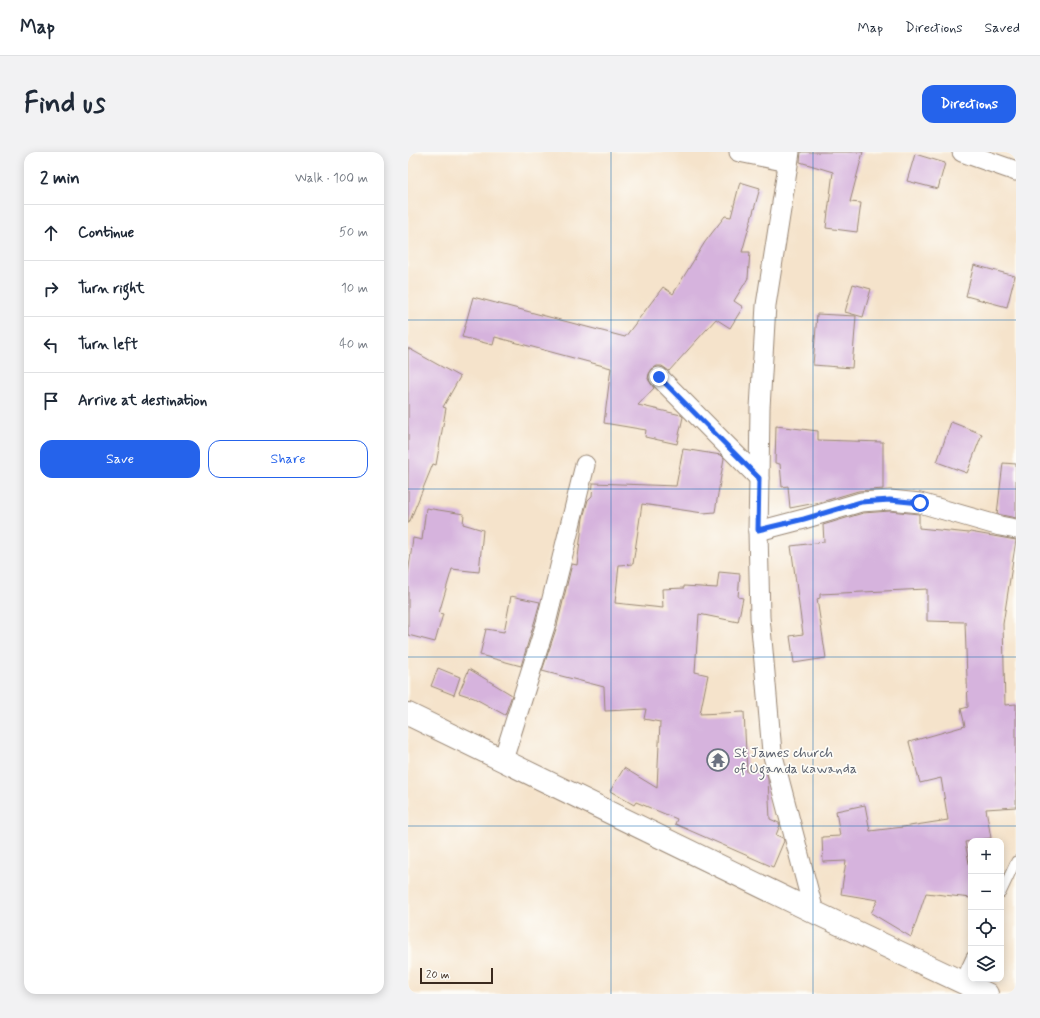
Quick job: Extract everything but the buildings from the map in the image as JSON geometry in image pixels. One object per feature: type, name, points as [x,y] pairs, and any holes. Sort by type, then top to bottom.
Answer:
[{"type":"street","points":[[739,152],[789,157],[766,305],[760,408],[758,530],[760,617],[772,752],[814,912]]},
{"type":"street","points":[[962,152],[1016,171]]},
{"type":"street","points":[[659,377],[759,478]]},
{"type":"street","points":[[503,760],[546,622],[585,465]]},
{"type":"street","points":[[758,530],[804,519],[861,502],[890,500],[920,503],[1000,526],[1016,529]]},
{"type":"street","points":[[408,714],[814,912],[987,994]]},
{"type":"lane","points":[[1004,887],[1016,861]]},
{"type":"lane","points":[[960,981],[968,964]]},
{"type":"place","name":"St James church of Uganda kawanda","points":[[718,760]]},
{"type":"route","points":[[659,377],[759,478],[758,530],[804,519],[861,502],[890,500],[920,503]]}]
